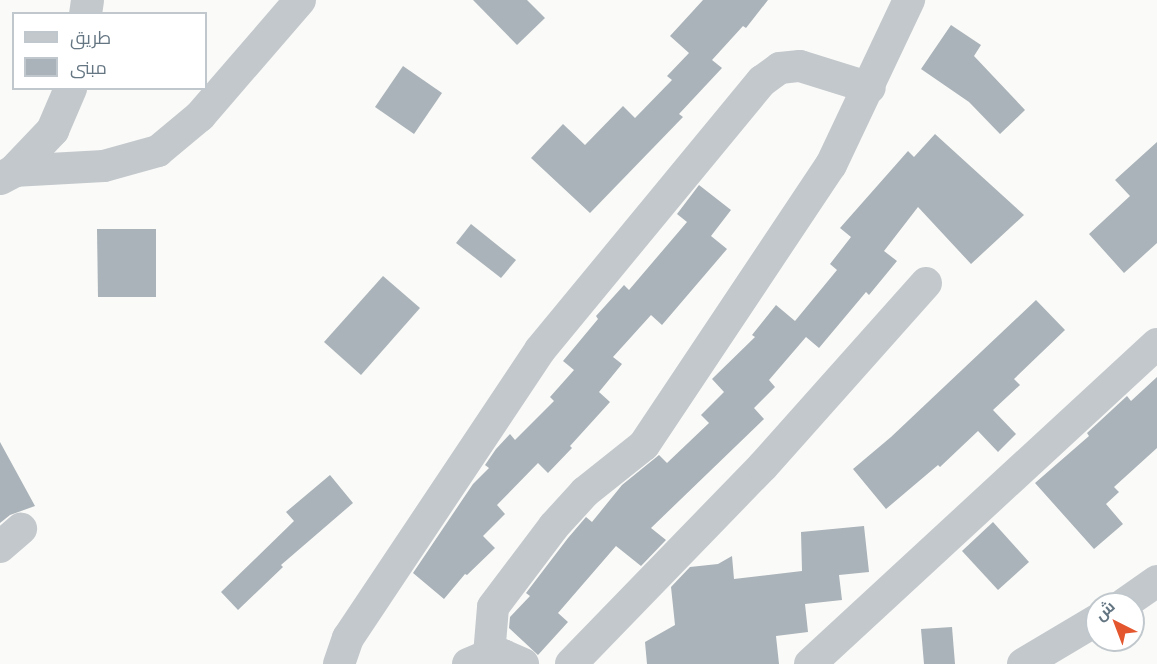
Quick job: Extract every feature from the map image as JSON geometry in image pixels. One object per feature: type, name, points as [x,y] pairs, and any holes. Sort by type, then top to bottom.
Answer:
[{"type":"street","points":[[7,174],[104,166],[158,151],[200,116],[300,0]]},
{"type":"street","points":[[523,664],[503,656],[478,660],[493,607],[554,526],[585,492],[644,445],[831,165],[870,88],[909,0]]},
{"type":"street","points":[[339,664],[348,638],[540,350],[762,81],[780,68],[801,66],[870,88]]},
{"type":"street","points":[[7,174],[52,130],[69,90]]},
{"type":"street","points":[[571,664],[763,466],[926,283]]},
{"type":"street","points":[[810,664],[1157,344]]},
{"type":"street","points":[[1140,592],[1157,580]]},
{"type":"street","points":[[1023,664],[1085,627]]},
{"type":"building","points":[[473,0],[527,0],[545,18],[517,45]]},
{"type":"building","points":[[703,0],[768,0],[746,28],[743,26],[712,60],[722,68],[679,114],[683,117],[590,213],[531,158],[563,124],[585,145],[623,106],[635,118],[672,80],[667,76],[689,53],[670,36]]},
{"type":"building","points":[[951,25],[981,45],[974,56],[1025,110],[1000,134],[969,102],[921,69]]},
{"type":"building","points":[[403,66],[442,93],[414,134],[375,107]]},
{"type":"building","points":[[935,134],[1024,215],[971,264],[918,207],[884,251],[897,261],[869,295],[866,292],[819,348],[806,337],[769,380],[775,387],[754,408],[764,419],[651,528],[666,540],[641,566],[616,546],[558,613],[568,622],[538,655],[509,628],[510,617],[530,596],[526,593],[586,517],[592,522],[622,485],[659,455],[667,463],[709,423],[701,415],[724,392],[712,379],[755,337],[752,335],[776,305],[795,321],[837,270],[830,264],[851,237],[840,228],[908,151],[914,157]]},
{"type":"building","points":[[1157,142],[1157,243],[1124,273],[1089,234],[1130,196],[1115,180]]},
{"type":"building","points":[[699,185],[731,210],[711,236],[727,249],[662,325],[651,315],[613,357],[622,364],[599,392],[610,402],[548,473],[538,463],[497,505],[505,514],[483,536],[495,548],[467,575],[465,574],[444,599],[413,573],[473,484],[489,468],[485,465],[496,449],[510,434],[515,440],[554,401],[550,397],[574,370],[563,361],[598,319],[596,316],[624,285],[629,290],[687,222],[677,214]]},
{"type":"building","points":[[471,224],[516,260],[501,278],[456,243]]},
{"type":"building","points":[[97,229],[156,229],[156,297],[98,297]]},
{"type":"building","points":[[383,276],[420,308],[361,375],[324,342]]},
{"type":"building","points":[[1036,300],[1065,330],[1014,379],[1020,385],[993,410],[1016,434],[998,452],[978,431],[940,467],[938,465],[886,509],[853,469],[891,437]]},
{"type":"building","points":[[1157,377],[1157,448],[1114,487],[1119,492],[1106,504],[1123,524],[1094,549],[1035,483],[1089,436],[1087,433],[1127,396],[1131,401]]},
{"type":"building","points":[[0,442],[35,506],[10,515],[0,523]]},
{"type":"building","points":[[330,475],[353,503],[281,565],[283,567],[238,610],[221,592],[294,521],[286,512]]},
{"type":"building","points":[[993,522],[1029,562],[998,590],[962,551]]},
{"type":"building","points":[[864,526],[869,572],[839,575],[842,600],[805,604],[808,632],[776,636],[779,664],[647,664],[645,642],[675,625],[671,587],[690,567],[718,564],[732,556],[734,579],[802,571],[801,532]]},
{"type":"building","points":[[952,627],[955,664],[924,664],[921,629]]}]
